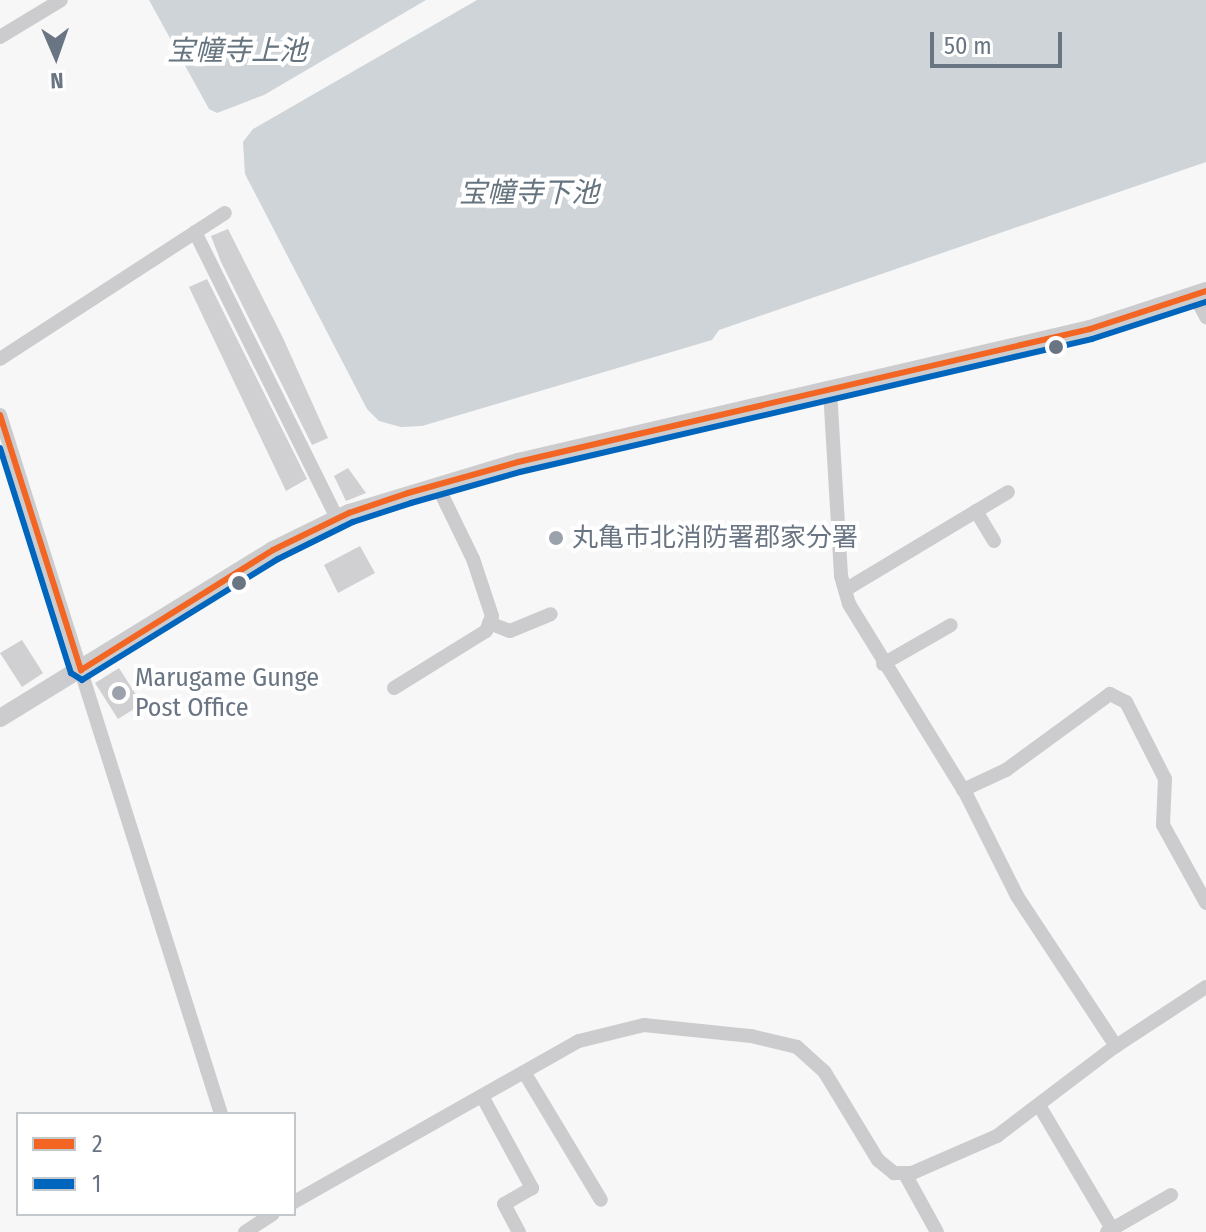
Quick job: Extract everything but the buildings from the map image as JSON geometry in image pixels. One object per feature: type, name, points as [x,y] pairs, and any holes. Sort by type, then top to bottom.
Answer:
[{"type":"street","points":[[0,37],[61,0]]},
{"type":"street","points":[[0,359],[225,213]]},
{"type":"street","points":[[195,232],[337,518]]},
{"type":"street","points":[[0,718],[273,550],[337,518],[437,485],[1090,329],[1201,293],[1206,317]]},
{"type":"street","points":[[830,390],[845,590],[883,664],[963,790],[1017,896],[1116,1046]]},
{"type":"street","points":[[0,415],[220,1112]]},
{"type":"street","points":[[394,688],[486,631],[492,616],[473,559],[437,485]]},
{"type":"street","points":[[845,590],[1008,492]]},
{"type":"street","points":[[976,511],[994,541]]},
{"type":"street","points":[[489,623],[510,631],[551,614]]},
{"type":"street","points":[[883,664],[951,625]]},
{"type":"street","points":[[963,790],[1006,770],[1110,694],[1126,702],[1165,779],[1163,825],[1206,903]]},
{"type":"street","points":[[296,1201],[579,1041],[644,1025],[788,1042],[824,1071],[878,1160],[894,1173],[905,1174],[960,1154],[1040,1107],[1116,1046],[1206,987]]},
{"type":"street","points":[[524,1072],[601,1200]]},
{"type":"street","points":[[482,1096],[532,1188],[504,1204],[519,1232]]},
{"type":"street","points":[[1040,1107],[1111,1231],[1171,1195]]},
{"type":"street","points":[[905,1174],[937,1232]]},
{"type":"water","name":"宝幢寺上池","points":[[149,0],[426,0],[264,95],[217,113],[209,109]]},
{"type":"water","name":"宝幢寺下池","points":[[477,0],[1206,0],[1206,162],[719,330],[712,340],[422,426],[401,427],[379,421],[367,409],[245,174],[243,142],[253,129]]},
{"type":"transit line","name":"2","points":[[0,415],[81,670],[273,550],[349,513],[408,493],[518,462],[1090,329],[1206,291]]},
{"type":"transit line","name":"1","points":[[0,448],[71,673],[82,680],[278,559],[353,522],[520,472],[1092,339],[1206,302]]},
{"type":"place","name":"丸亀市北消防署郡家分署","points":[[556,538]]},
{"type":"place","name":"Marugame Gunge Post Office","points":[[119,693]]}]
